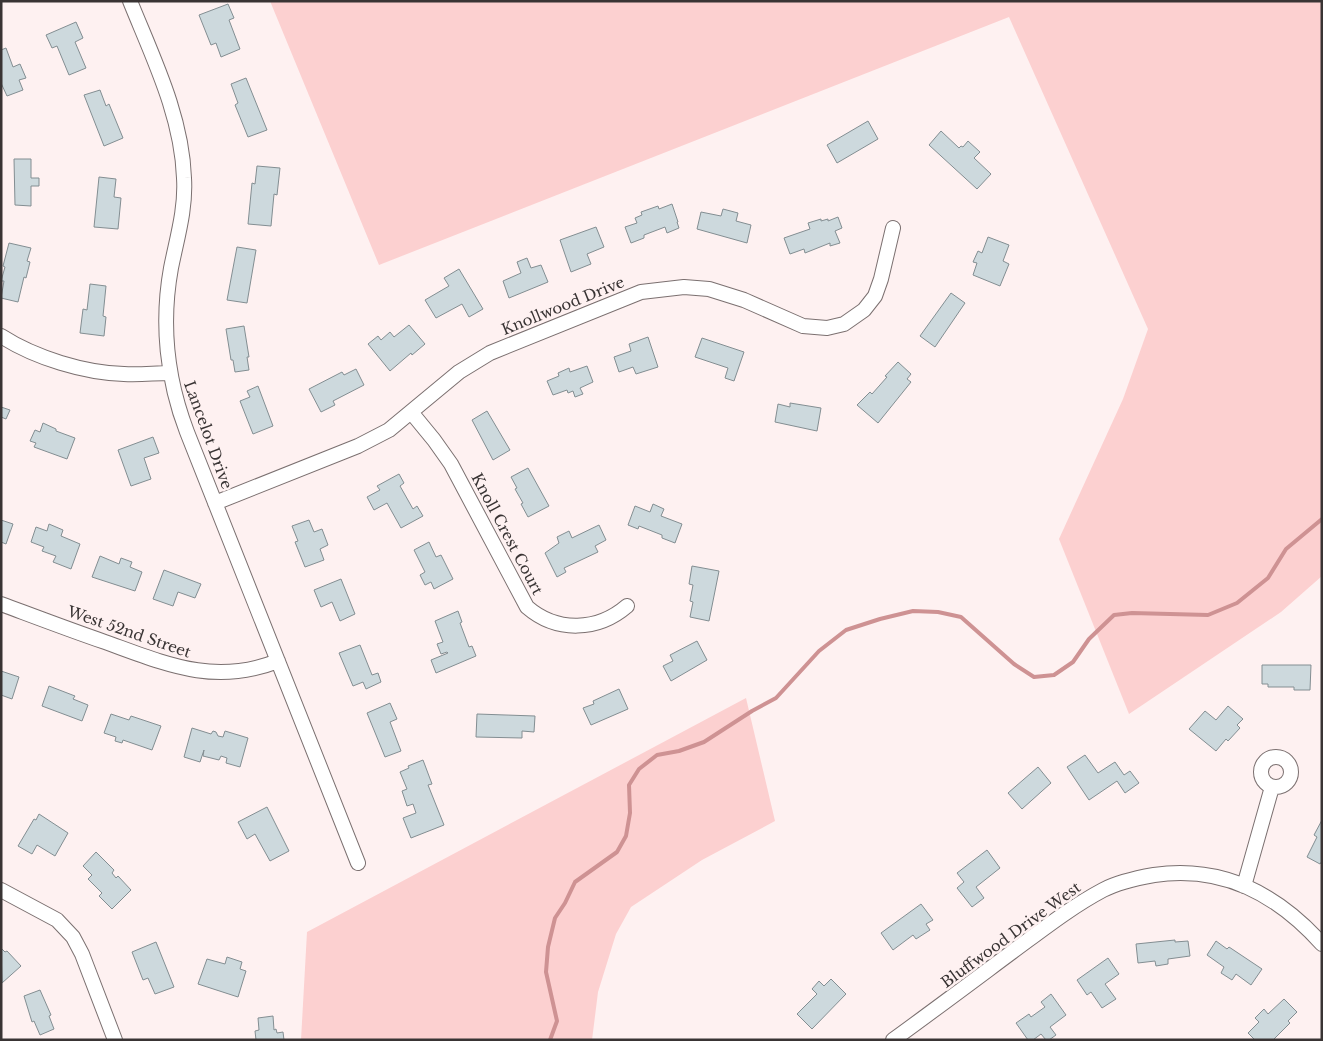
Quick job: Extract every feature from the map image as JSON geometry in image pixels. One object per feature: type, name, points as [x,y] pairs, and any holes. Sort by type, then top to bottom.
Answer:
[{"type":"street","name":"Lancelot Drive","points":[[130,1],[172,110],[179,133],[184,162],[183,210],[166,305],[166,341],[170,373],[180,414],[358,863]]},
{"type":"street","name":"Knollwood Drive","points":[[215,503],[365,443],[389,430],[459,372],[490,353],[641,292],[684,287],[709,289],[744,300],[803,326],[827,328],[844,324],[864,310],[875,296],[881,279],[892,228]]},
{"type":"street","points":[[1,336],[31,351],[76,367],[123,374],[170,373]]},
{"type":"street","name":"Knoll Crest Court","points":[[411,412],[451,464],[527,607],[538,616],[549,621],[574,626],[591,625],[608,620],[627,606]]},
{"type":"street","name":"West 52nd Street","points":[[1,604],[148,658],[187,670],[236,671],[278,661]]},
{"type":"street","points":[[1244,886],[1272,787]]},
{"type":"street","name":"Bluffwood Drive West","points":[[893,1040],[1069,910],[1104,889],[1142,877],[1180,873],[1216,877],[1244,886],[1268,897],[1284,908],[1301,922],[1322,944]]},
{"type":"street","points":[[1,890],[57,920],[74,937],[115,1040]]},
{"type":"shaded area","points":[[270,1],[1322,1],[1322,576],[1281,612],[1129,714],[1059,539],[1123,399],[1148,329],[1009,17],[379,265]]},
{"type":"shaded area","points":[[746,698],[775,821],[702,860],[631,907],[616,934],[598,992],[592,1040],[301,1040],[307,932]]},
{"type":"building","points":[[228,4],[234,18],[229,20],[240,49],[221,57],[216,43],[211,45],[199,15]]},
{"type":"building","points":[[76,22],[83,38],[75,42],[86,68],[69,75],[57,46],[52,48],[46,35]]},
{"type":"building","points":[[6,48],[13,67],[20,64],[26,78],[19,80],[23,90],[7,96],[1,83],[1,50]]},
{"type":"building","points":[[246,78],[267,130],[248,137],[235,105],[238,103],[231,84]]},
{"type":"building","points":[[100,90],[106,106],[109,104],[123,138],[104,146],[84,95]]},
{"type":"building","points":[[868,121],[878,139],[837,163],[827,145]]},
{"type":"building","points":[[941,131],[959,148],[963,147],[968,141],[980,152],[974,158],[991,174],[977,189],[929,145]]},
{"type":"building","points":[[14,159],[31,159],[31,178],[39,178],[39,186],[31,186],[31,206],[15,205]]},
{"type":"building","points":[[257,166],[280,168],[277,195],[274,194],[271,226],[248,224],[252,183],[255,184]]},
{"type":"building","points":[[99,177],[116,179],[114,197],[121,198],[118,229],[94,227]]},
{"type":"building","points":[[672,204],[679,228],[667,233],[665,227],[644,235],[644,238],[631,243],[625,227],[637,223],[635,218],[642,215],[641,212],[658,206],[659,209]]},
{"type":"building","points":[[723,209],[738,213],[736,221],[751,225],[747,243],[697,229],[701,212],[721,216]]},
{"type":"building","points":[[838,217],[842,228],[835,231],[840,243],[830,246],[830,243],[805,253],[804,249],[790,254],[784,238],[810,229],[808,223],[821,219],[821,221],[828,219],[828,221]]},
{"type":"building","points":[[596,227],[604,247],[587,254],[591,264],[571,272],[560,240]]},
{"type":"building","points":[[988,237],[1009,245],[1003,261],[1009,264],[1000,286],[973,275],[977,263],[973,262],[978,251],[982,253]]},
{"type":"building","points":[[9,243],[31,248],[27,261],[30,262],[18,302],[1,298],[4,281],[1,281],[5,267],[3,266]]},
{"type":"building","points":[[237,247],[256,250],[247,303],[227,300]]},
{"type":"building","points":[[527,258],[531,268],[541,265],[548,282],[509,298],[503,281],[521,273],[517,262]]},
{"type":"building","points":[[459,269],[483,309],[469,317],[462,304],[436,318],[425,300],[449,286],[444,278]]},
{"type":"building","points":[[90,284],[106,286],[103,316],[106,317],[104,336],[80,333],[83,309],[87,310]]},
{"type":"building","points":[[951,293],[965,303],[935,347],[920,336]]},
{"type":"building","points":[[409,325],[425,344],[390,371],[368,344],[378,336],[381,340],[390,332],[394,337]]},
{"type":"building","points":[[244,326],[249,370],[235,372],[226,329]]},
{"type":"building","points":[[648,337],[658,367],[636,374],[633,367],[619,372],[614,357],[631,351],[629,344]]},
{"type":"building","points":[[702,338],[744,352],[734,381],[725,378],[728,368],[695,357]]},
{"type":"building","points":[[898,362],[911,374],[907,379],[911,382],[878,423],[857,405],[870,392],[872,394]]},
{"type":"building","points":[[587,366],[593,382],[580,388],[583,394],[575,397],[573,391],[568,393],[567,390],[553,395],[547,381],[559,376],[558,373],[569,368],[570,372]]},
{"type":"building","points":[[356,369],[364,385],[333,401],[335,405],[321,412],[309,389],[342,372],[344,375]]},
{"type":"building","points":[[258,386],[273,426],[253,434],[240,401],[250,397],[247,391]]},
{"type":"building","points":[[790,403],[821,408],[817,431],[775,422],[778,404],[790,407]]},
{"type":"building","points":[[1,407],[10,410],[6,419],[1,417]]},
{"type":"building","points":[[487,411],[510,450],[493,460],[472,420]]},
{"type":"building","points":[[43,423],[56,429],[56,431],[75,438],[67,459],[34,447],[36,443],[30,441],[35,430],[40,432]]},
{"type":"building","points":[[153,437],[159,453],[144,458],[151,479],[131,486],[118,450]]},
{"type":"building","points":[[528,468],[549,506],[528,517],[511,477]]},
{"type":"building","points":[[399,474],[404,483],[400,486],[413,509],[417,506],[423,516],[401,528],[387,503],[374,510],[367,497],[380,490],[377,486]]},
{"type":"building","points":[[653,504],[664,509],[661,516],[682,524],[675,543],[662,538],[662,535],[639,526],[638,529],[628,525],[635,506],[650,512]]},
{"type":"building","points":[[1,520],[13,524],[6,544],[1,542]]},
{"type":"building","points":[[309,520],[314,532],[322,529],[328,545],[320,549],[324,560],[305,567],[295,542],[298,541],[292,526]]},
{"type":"building","points":[[49,524],[63,530],[61,536],[80,544],[71,569],[53,562],[56,556],[42,551],[44,547],[31,542],[36,527],[47,531]]},
{"type":"building","points":[[599,525],[606,540],[595,546],[598,552],[564,568],[566,572],[557,577],[545,553],[559,543],[557,537],[569,531],[572,538]]},
{"type":"building","points":[[429,542],[436,557],[441,555],[453,579],[434,589],[431,582],[425,585],[420,575],[425,572],[414,550]]},
{"type":"building","points":[[100,556],[119,564],[121,558],[132,562],[130,567],[142,572],[135,591],[92,577]]},
{"type":"building","points":[[692,566],[719,571],[709,621],[690,617],[693,602],[690,601],[693,585],[689,584]]},
{"type":"building","points":[[164,570],[201,584],[195,598],[178,592],[173,606],[153,599]]},
{"type":"building","points":[[341,579],[355,614],[340,621],[332,602],[321,607],[314,590]]},
{"type":"building","points":[[458,611],[462,622],[460,623],[469,647],[472,646],[476,656],[436,673],[431,660],[448,653],[441,654],[437,644],[443,642],[435,621]]},
{"type":"building","points":[[697,641],[707,660],[671,681],[663,666],[673,661],[670,655]]},
{"type":"building","points":[[360,645],[372,675],[378,673],[381,682],[366,689],[363,682],[353,686],[339,653]]},
{"type":"building","points":[[1262,665],[1311,665],[1310,690],[1294,690],[1294,687],[1268,687],[1268,684],[1262,684]]},
{"type":"building","points":[[1,671],[19,677],[12,699],[1,695]]},
{"type":"building","points":[[49,686],[75,696],[73,699],[88,705],[82,721],[42,706]]},
{"type":"building","points":[[619,689],[628,709],[591,725],[583,708],[594,704],[593,701]]},
{"type":"building","points":[[390,703],[397,719],[390,722],[401,751],[385,757],[367,713]]},
{"type":"building","points":[[1228,706],[1243,719],[1237,725],[1240,728],[1228,741],[1226,739],[1216,751],[1189,729],[1205,711],[1216,720]]},
{"type":"building","points":[[111,714],[129,720],[131,716],[161,726],[152,750],[123,740],[122,743],[115,741],[116,737],[104,733]]},
{"type":"building","points":[[477,714],[535,716],[534,732],[522,731],[522,738],[476,737]]},
{"type":"building","points":[[192,728],[211,734],[213,731],[218,736],[223,737],[225,731],[248,738],[240,767],[226,763],[227,758],[221,756],[219,760],[203,756],[204,750],[200,762],[184,757]]},
{"type":"building","points":[[1085,755],[1098,773],[1115,762],[1124,775],[1130,771],[1139,783],[1125,793],[1117,781],[1089,800],[1067,767]]},
{"type":"building","points":[[423,760],[432,784],[428,785],[444,825],[411,838],[403,818],[416,813],[413,804],[407,806],[402,791],[407,789],[400,772],[409,768],[408,766]]},
{"type":"building","points":[[1038,767],[1051,783],[1022,809],[1008,793]]},
{"type":"building","points":[[267,807],[289,851],[270,861],[255,834],[247,839],[238,822]]},
{"type":"building","points":[[39,814],[68,833],[55,856],[37,845],[32,854],[18,846]]},
{"type":"building","points":[[1322,820],[1322,861],[1320,864],[1307,857],[1317,837],[1314,835]]},
{"type":"building","points":[[987,850],[1000,868],[976,887],[984,898],[972,907],[957,888],[964,882],[957,873]]},
{"type":"building","points":[[96,852],[114,870],[112,873],[116,878],[118,876],[131,890],[112,909],[99,896],[102,893],[88,879],[92,875],[83,866]]},
{"type":"building","points":[[921,904],[933,920],[926,924],[930,930],[916,939],[913,935],[893,950],[881,933]]},
{"type":"building","points":[[1175,940],[1175,942],[1188,941],[1190,956],[1168,959],[1168,964],[1156,966],[1155,961],[1138,963],[1136,944]]},
{"type":"building","points":[[1216,941],[1227,949],[1229,947],[1262,969],[1251,985],[1236,974],[1232,980],[1221,973],[1224,967],[1207,955]]},
{"type":"building","points":[[156,942],[174,987],[155,994],[148,978],[143,980],[132,952]]},
{"type":"building","points":[[1,948],[5,952],[7,951],[21,966],[2,983]]},
{"type":"building","points":[[227,957],[242,962],[240,969],[246,971],[238,997],[198,984],[207,959],[225,964]]},
{"type":"building","points":[[1108,958],[1119,974],[1105,984],[1116,999],[1102,1008],[1091,992],[1087,995],[1077,980]]},
{"type":"building","points":[[831,979],[846,994],[812,1029],[797,1014],[817,994],[812,989],[819,981],[824,986]]},
{"type":"building","points":[[40,990],[51,1015],[49,1016],[54,1029],[40,1035],[34,1021],[32,1022],[24,996]]},
{"type":"building","points":[[1051,994],[1066,1015],[1050,1027],[1056,1035],[1049,1040],[1046,1040],[1041,1034],[1033,1040],[1028,1040],[1016,1023],[1029,1014],[1031,1017],[1045,1007],[1041,1002]]},
{"type":"building","points":[[1284,999],[1297,1012],[1288,1021],[1290,1023],[1273,1040],[1255,1040],[1248,1033],[1259,1022],[1255,1018],[1264,1009],[1268,1014]]},
{"type":"building","points":[[273,1016],[274,1030],[276,1029],[277,1033],[283,1032],[284,1040],[256,1040],[255,1031],[259,1030],[258,1018]]},
{"type":"waterway","points":[[550,1040],[557,1021],[546,972],[548,947],[555,918],[575,882],[617,852],[626,836],[630,813],[629,785],[639,769],[657,755],[679,751],[704,742],[776,698],[819,651],[846,630],[913,611],[938,612],[961,617],[1014,664],[1034,677],[1054,675],[1073,662],[1089,639],[1114,615],[1132,613],[1208,615],[1237,603],[1268,578],[1286,549],[1322,519]]}]
